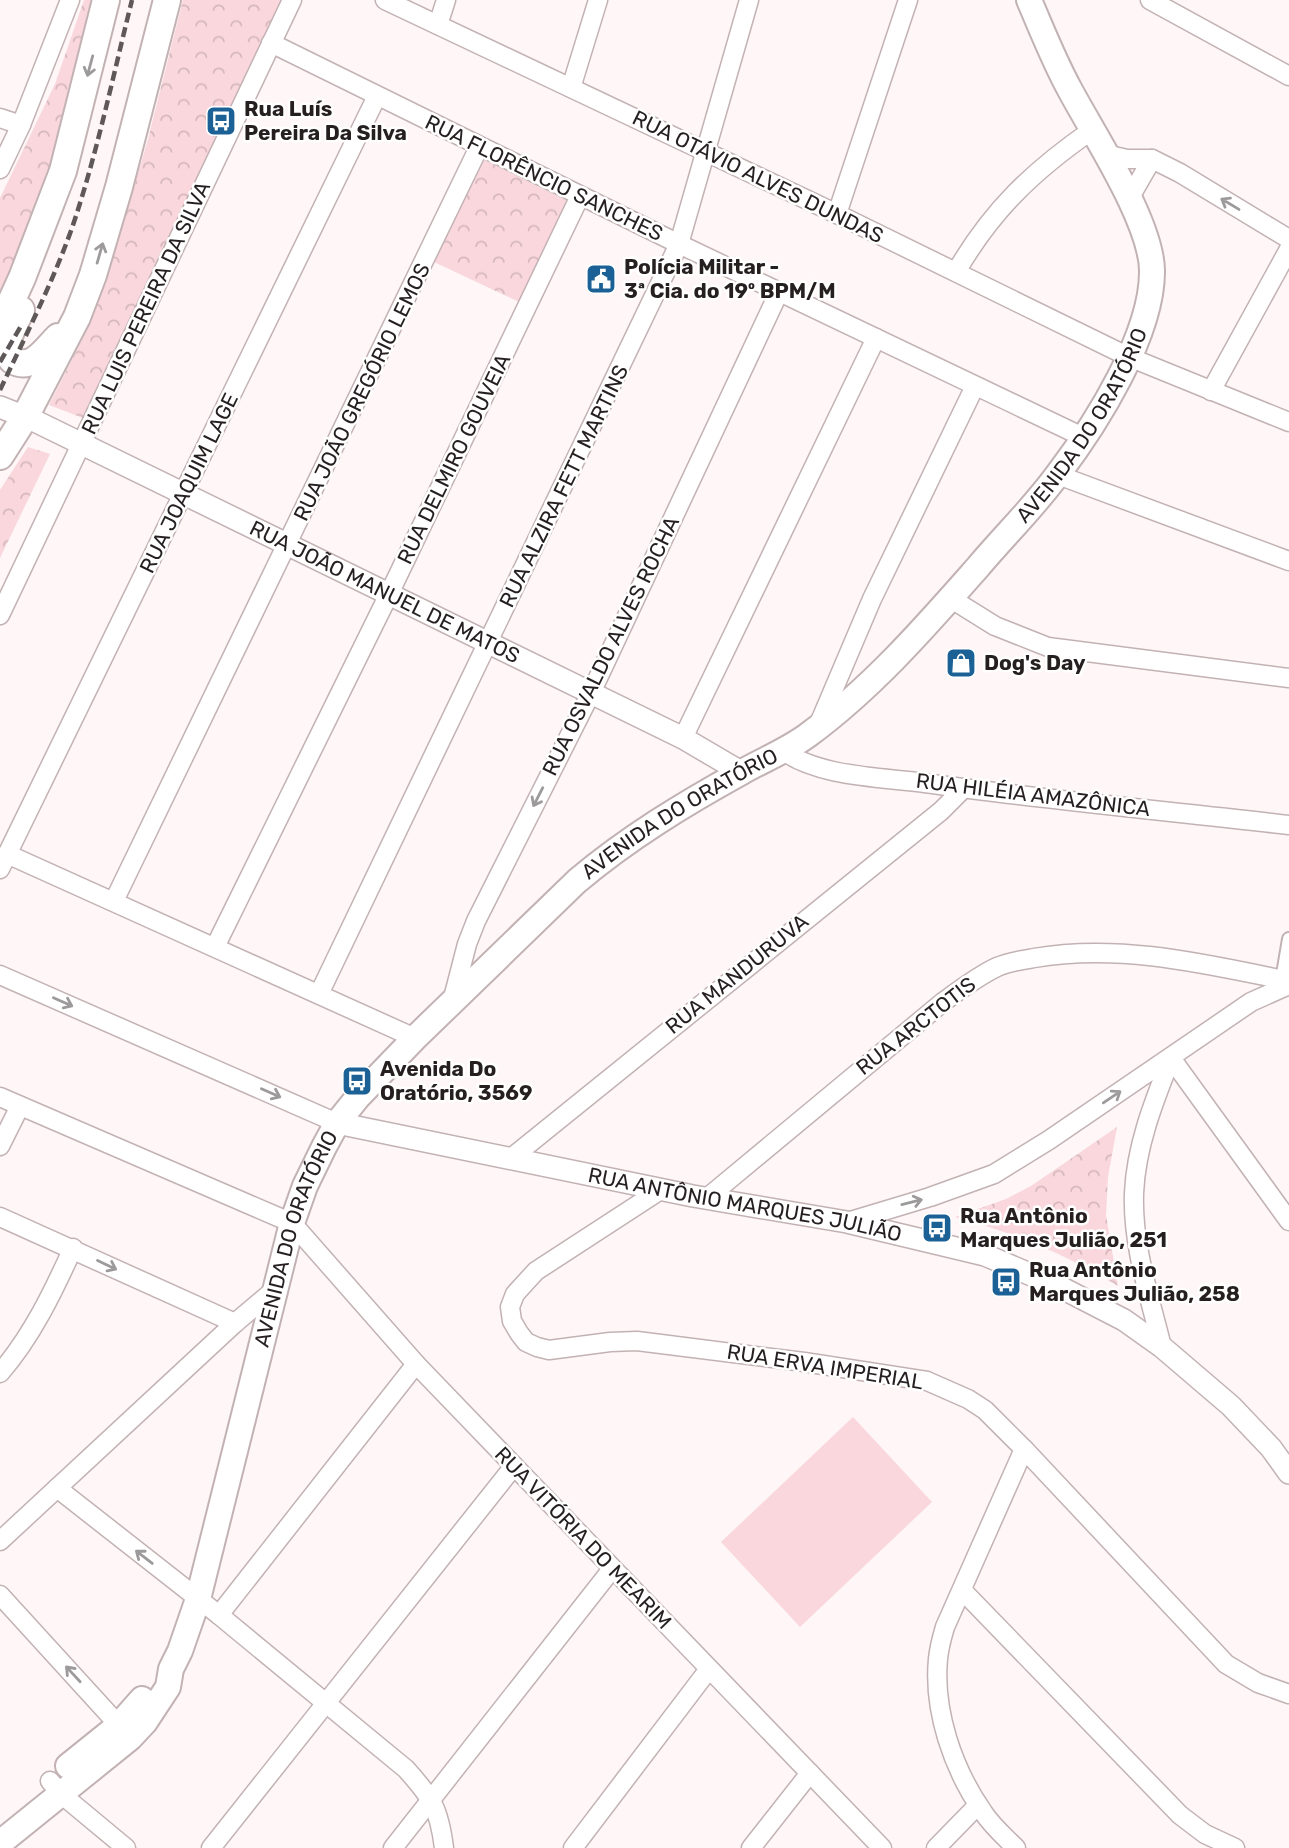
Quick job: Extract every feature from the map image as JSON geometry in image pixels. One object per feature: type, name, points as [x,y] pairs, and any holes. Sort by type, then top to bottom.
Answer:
[{"type":"main road","points":[[77,317],[35,361],[17,364],[9,357],[7,341],[22,308],[62,171],[107,0]]},
{"type":"main road","points":[[0,456],[25,417],[77,317],[93,275],[119,187],[167,0]]},
{"type":"main road","name":"AVENIDA DO ORATÓRIO","points":[[0,1843],[56,1787],[124,1731],[138,1705],[157,1679],[171,1669],[180,1651],[198,1599],[292,1223],[310,1174],[337,1123],[358,1097],[415,1038],[568,890],[605,858],[640,832],[818,727],[889,666],[1058,475],[1129,358],[1146,312],[1152,270],[1149,250],[1129,199],[1052,54],[1029,0]]},
{"type":"main road","points":[[0,326],[22,278],[62,171]]},
{"type":"main road","name":"AVENIDA DO ORATÓRIO","points":[[0,1823],[56,1787]]},
{"type":"street","points":[[0,169],[22,125],[70,0]]},
{"type":"street","name":"RUA LUIS PEREIRA DA SILVA","points":[[0,615],[292,0]]},
{"type":"street","name":"RUA OTÁVIO ALVES DUNDAS","points":[[385,0],[837,214],[1129,358],[1289,422]]},
{"type":"street","points":[[438,25],[446,0]]},
{"type":"street","points":[[572,88],[598,0]]},
{"type":"street","name":"RUA ALZIRA FETT MARTINS","points":[[319,994],[679,244],[749,0]]},
{"type":"street","points":[[837,214],[908,0]]},
{"type":"street","points":[[1150,0],[1289,76]]},
{"type":"street","name":"RUA FLORÊNCIO SANCHES","points":[[271,43],[479,147],[1083,437]]},
{"type":"street","name":"RUA JOAQUIM LAGE","points":[[4,861],[377,96]]},
{"type":"street","points":[[0,118],[22,125]]},
{"type":"street","points":[[956,272],[1008,198],[1040,169],[1092,131]]},
{"type":"street","name":"RUA JOÃO GREGÓRIO LEMOS","points":[[114,901],[479,147]]},
{"type":"street","points":[[1105,154],[1127,159],[1152,159],[1289,239]]},
{"type":"street","points":[[1129,199],[1152,159]]},
{"type":"street","name":"RUA DELMIRO GOUVEIA","points":[[215,947],[389,594],[580,196]]},
{"type":"street","points":[[1212,391],[1289,249]]},
{"type":"street","name":"RUA OSVALDO ALVES ROCHA","points":[[452,1002],[476,921],[591,693],[779,292]]},
{"type":"street","points":[[683,738],[876,338]]},
{"type":"street","points":[[818,727],[872,598],[975,386]]},
{"type":"street","name":"RUA JOÃO MANUEL DE MATOS","points":[[0,407],[683,738],[741,772]]},
{"type":"street","points":[[1058,475],[1289,561]]},
{"type":"street","points":[[950,598],[995,626],[1048,647],[1289,678]]},
{"type":"street","name":"RUA HILÉIA AMAZÔNICA","points":[[782,750],[812,766],[964,788],[1289,825]]},
{"type":"street","name":"RUA MANDURUVA","points":[[510,1159],[941,811],[964,788]]},
{"type":"street","points":[[4,861],[114,901],[415,1038]]},
{"type":"street","points":[[847,1222],[994,1174],[1049,1140],[1251,1002],[1287,982],[1289,939]]},
{"type":"street","name":"RUA ARCTOTIS","points":[[707,1198],[943,1002],[999,966],[1051,955],[1139,955],[1224,967],[1287,982]]},
{"type":"street","points":[[0,975],[337,1123]]},
{"type":"street","points":[[1171,1058],[1289,1221]]},
{"type":"street","points":[[1162,1348],[1136,1228],[1134,1192],[1150,1114],[1171,1058]]},
{"type":"street","points":[[0,1097],[292,1223]]},
{"type":"street","points":[[0,1146],[20,1106]]},
{"type":"street","name":"RUA ANTÔNIO MARQUES JULIÃO","points":[[337,1123],[707,1198],[847,1222],[985,1255],[1112,1313],[1162,1348],[1231,1405],[1289,1473]]},
{"type":"street","name":"RUA ERVA IMPERIAL","points":[[662,1189],[536,1271],[520,1288],[510,1307],[512,1321],[526,1342],[550,1350],[637,1341],[927,1381],[968,1399],[985,1410],[1024,1449]]},
{"type":"street","points":[[0,1217],[235,1323]]},
{"type":"street","name":"RUA VITÓRIA DO MEARIM","points":[[292,1223],[416,1364],[882,1848]]},
{"type":"street","points":[[0,1373],[50,1298],[73,1248]]},
{"type":"street","points":[[0,1541],[273,1291]]},
{"type":"street","points":[[219,1615],[416,1364]]},
{"type":"street","points":[[1016,1848],[983,1814],[966,1785],[944,1731],[937,1688],[938,1656],[943,1637],[1024,1449],[1226,1664],[1258,1683],[1289,1694]]},
{"type":"street","points":[[211,1848],[514,1466]]},
{"type":"street","points":[[57,1488],[219,1615],[406,1769],[432,1799],[440,1822],[444,1848]]},
{"type":"street","points":[[393,1848],[612,1569]]},
{"type":"street","points":[[962,1590],[1180,1815],[1205,1834],[1235,1848]]},
{"type":"street","points":[[0,1595],[124,1731]]},
{"type":"street","points":[[573,1848],[709,1669]]},
{"type":"street","points":[[751,1848],[810,1773]]},
{"type":"street","points":[[56,1787],[126,1848]]},
{"type":"street","points":[[936,1848],[978,1805]]},
{"type":"green space","points":[[84,0],[100,0],[58,159],[0,301],[0,198],[55,84]]},
{"type":"green space","points":[[183,0],[281,0],[83,418],[49,405],[88,328],[107,277],[147,143]]},
{"type":"green space","points":[[484,159],[567,201],[519,302],[434,262]]},
{"type":"green space","points":[[28,447],[50,454],[0,558],[0,490]]},
{"type":"green space","points":[[1117,1127],[1108,1177],[1106,1215],[1118,1286],[1039,1246],[955,1217],[1006,1199],[1031,1186]]},
{"type":"green space","points":[[853,1417],[932,1502],[800,1627],[721,1542]]},
{"type":"railway","points":[[0,390],[47,290],[72,228],[97,143],[132,0]]},
{"type":"railway","points":[[0,362],[21,326]]},
{"type":"place","name":"Rua Luís Pereira Da Silva","points":[[221,121]]},
{"type":"place","name":"Polícia Militar - 3ª Cia. do 19º BPM/M","points":[[601,279]]},
{"type":"place","name":"Dog's Day","points":[[961,663]]},
{"type":"place","name":"Avenida Do Oratório, 3569","points":[[357,1081]]},
{"type":"place","name":"Rua Antônio Marques Julião, 251","points":[[937,1228]]},
{"type":"place","name":"Rua Antônio Marques Julião, 258","points":[[1006,1282]]}]
